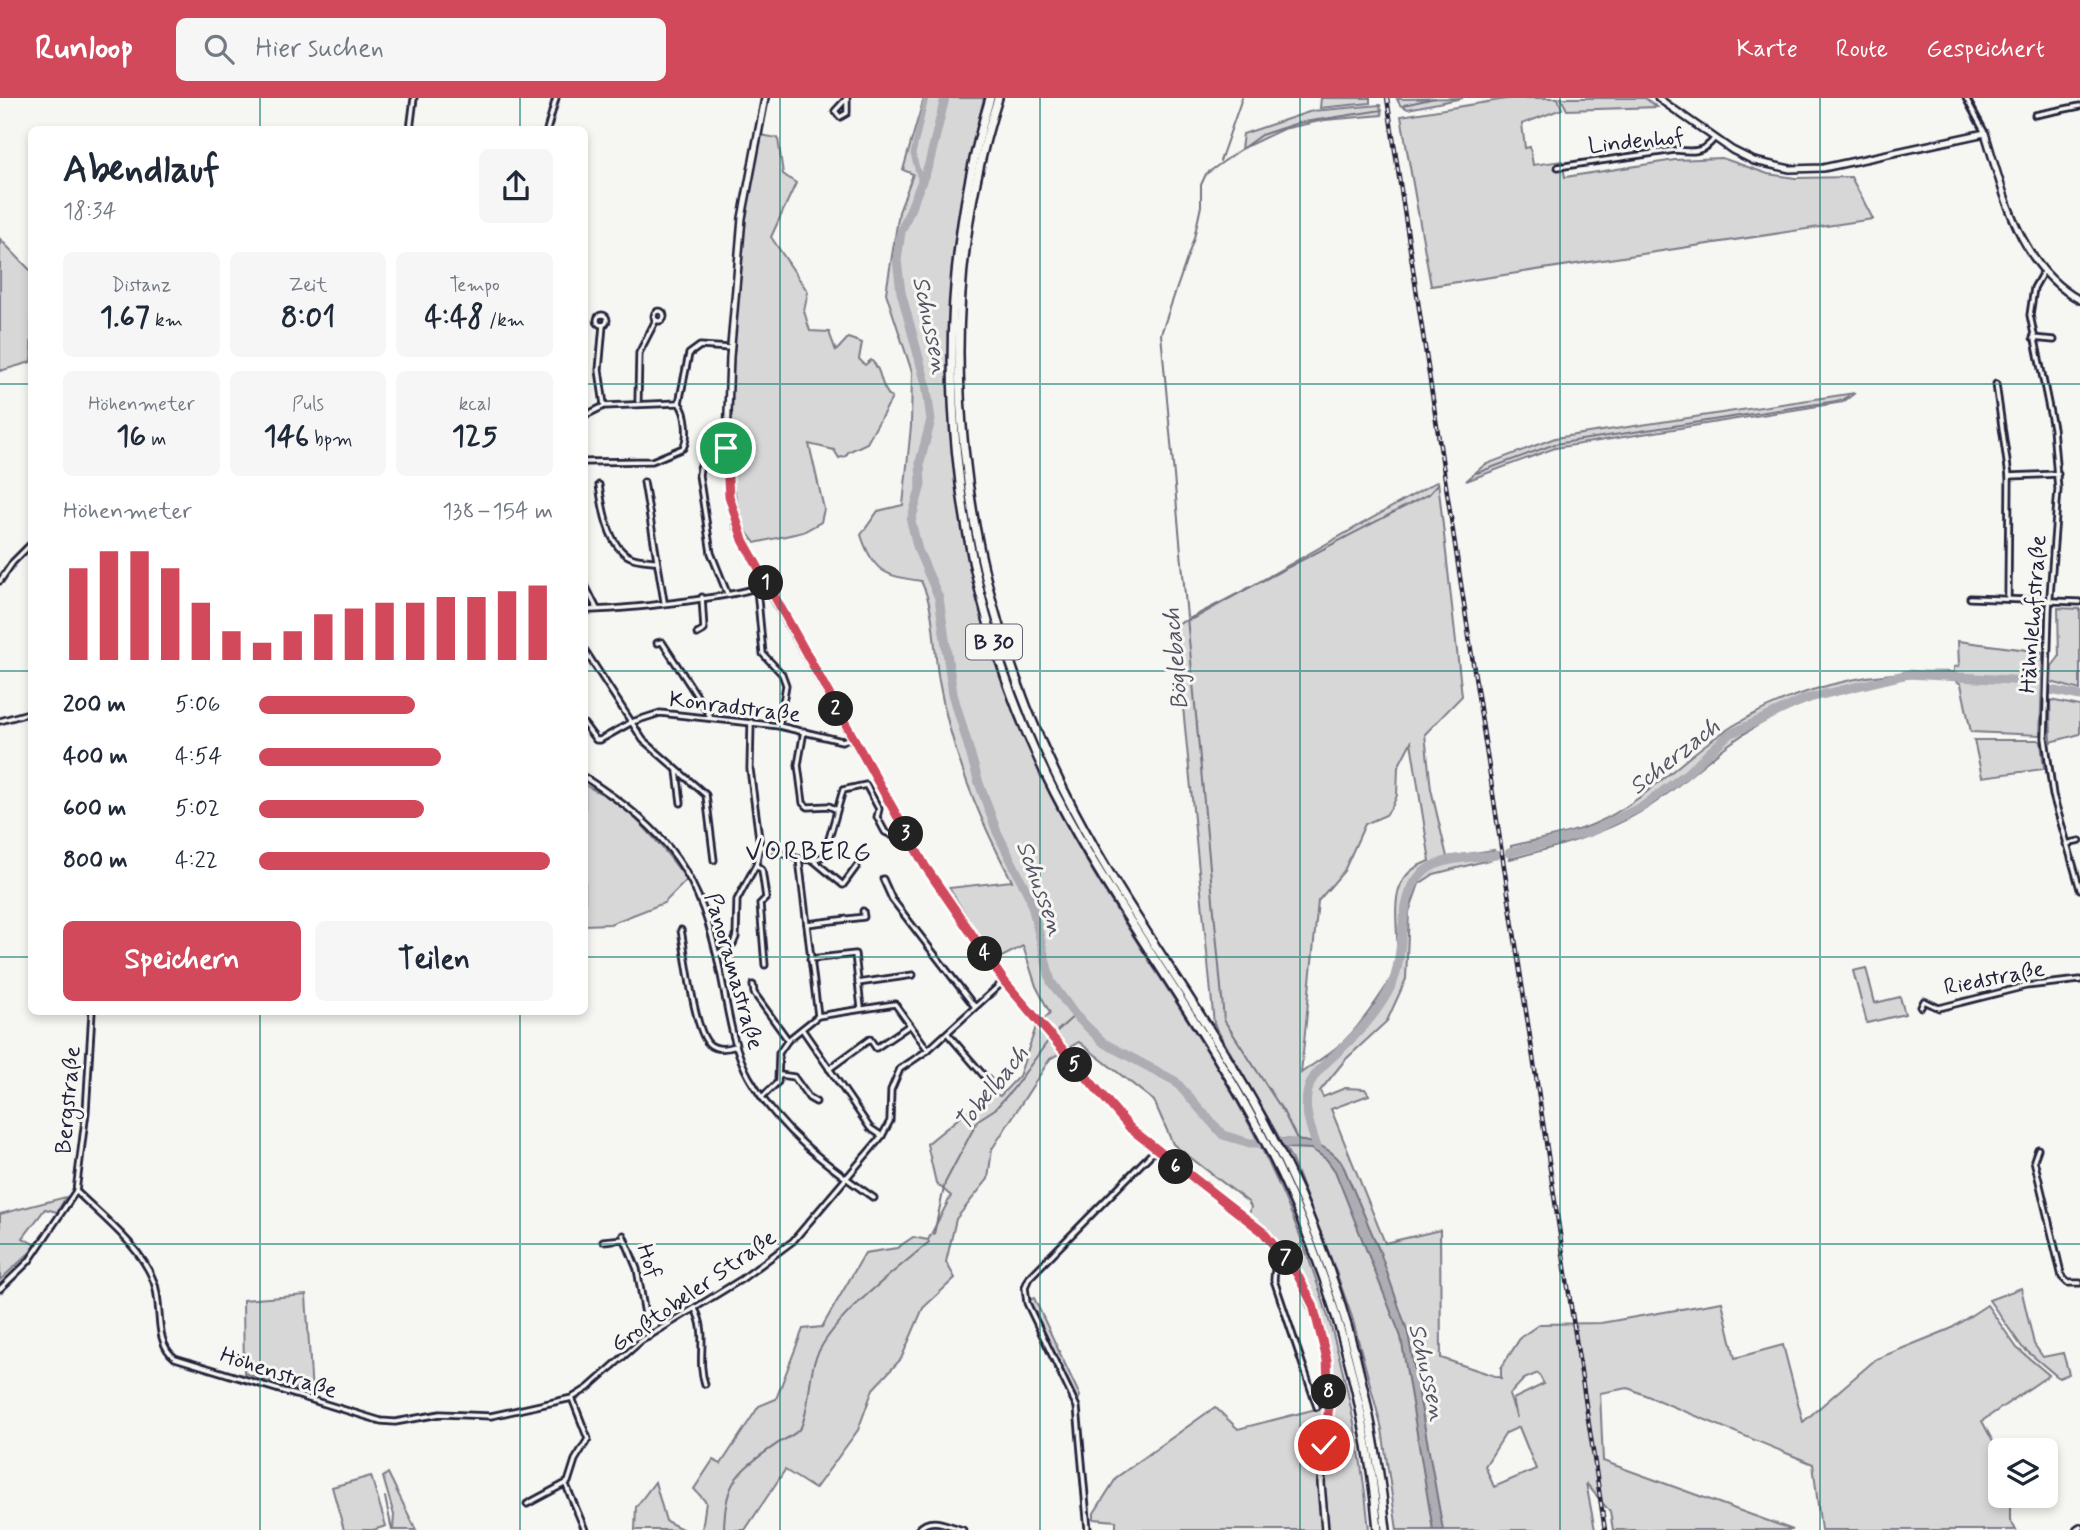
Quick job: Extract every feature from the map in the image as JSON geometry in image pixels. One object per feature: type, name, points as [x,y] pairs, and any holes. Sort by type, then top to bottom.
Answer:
[{"type":"highway","name":"B 30","points":[[990,98],[964,214],[953,310],[952,365],[960,482],[987,618],[1011,693],[1055,792],[1284,1159],[1308,1215],[1346,1319],[1373,1431],[1386,1530]]},
{"type":"highway","name":"B 30","points":[[998,98],[972,217],[965,265],[960,364],[968,481],[986,580],[1019,690],[1062,788],[1260,1123],[1301,1217],[1338,1324],[1362,1420],[1378,1530]]},
{"type":"main road","points":[[765,98],[741,218],[726,434],[727,484],[737,526],[766,584],[905,831],[953,909],[1004,981],[1109,1105],[1155,1150],[1248,1220],[1286,1258],[1313,1305],[1327,1360],[1329,1406],[1321,1492],[1325,1530]]},
{"type":"main road","points":[[1658,98],[1714,139],[1762,163],[1806,170],[1847,164],[1985,133],[2012,217],[2023,242],[2043,272],[2080,300]]},
{"type":"street","points":[[410,126],[414,98]]},
{"type":"street","points":[[548,126],[556,98]]},
{"type":"street","points":[[847,98],[847,113],[840,117],[835,111],[847,98]]},
{"type":"street","points":[[1966,98],[1985,133]]},
{"type":"street","points":[[2035,116],[2080,106]]},
{"type":"street","name":"Lindenhof","points":[[1558,167],[1675,150],[1693,152],[1703,150],[1714,139]]},
{"type":"street","name":"Hähnlehofstraße","points":[[2043,272],[2031,301],[2034,338],[2053,428],[2057,474],[2049,600],[2045,737],[2053,795],[2080,889]]},
{"type":"street","points":[[638,402],[639,353],[656,320]]},
{"type":"street","points":[[603,325],[599,370],[604,406]]},
{"type":"street","points":[[2034,338],[2054,340]]},
{"type":"street","points":[[588,462],[652,461],[679,451],[686,441],[684,411],[679,403],[692,350],[700,346],[732,348]]},
{"type":"street","points":[[1996,384],[2010,476],[2008,599]]},
{"type":"street","points":[[588,414],[604,406],[638,402],[679,403]]},
{"type":"street","points":[[700,468],[714,460],[713,454],[705,455],[700,468],[707,535],[727,593]]},
{"type":"street","points":[[2010,476],[2057,474]]},
{"type":"street","points":[[644,482],[655,561]]},
{"type":"street","points":[[599,485],[611,532],[622,552],[636,559],[659,561],[664,601]]},
{"type":"street","points":[[0,581],[28,547]]},
{"type":"street","points":[[588,610],[757,589],[766,584]]},
{"type":"street","points":[[757,589],[763,654],[782,674],[786,685],[779,726]]},
{"type":"street","points":[[588,591],[597,610]]},
{"type":"street","points":[[697,634],[704,631],[702,597]]},
{"type":"street","points":[[1970,598],[2080,602]]},
{"type":"street","points":[[657,643],[662,642],[670,652],[710,716]]},
{"type":"street","points":[[588,655],[643,740],[706,795],[713,860]]},
{"type":"street","points":[[0,721],[28,713]]},
{"type":"street","name":"Konradstraße","points":[[588,729],[596,740],[632,722],[660,713],[710,716],[779,726],[842,741],[852,737]]},
{"type":"street","points":[[717,954],[733,944],[737,900],[756,865],[760,846],[750,769],[751,723]]},
{"type":"street","points":[[804,731],[798,765],[803,803],[808,807],[830,806],[835,809]]},
{"type":"street","points":[[677,771],[681,803]]},
{"type":"street","name":"Panoramastraße","points":[[588,780],[643,819],[678,858],[705,912],[717,954],[736,1046],[762,1097],[798,1140],[874,1198]]},
{"type":"street","points":[[835,809],[839,807],[843,790],[866,785],[879,809],[877,817],[885,832],[895,837],[905,831]]},
{"type":"street","points":[[760,846],[799,859],[813,860],[824,856],[835,821],[835,809]]},
{"type":"street","points":[[2066,844],[2080,841]]},
{"type":"street","points":[[799,859],[818,1016]]},
{"type":"street","points":[[813,860],[843,885],[858,866]]},
{"type":"street","points":[[756,865],[762,870],[766,898],[760,904],[765,965]]},
{"type":"street","points":[[883,880],[892,899],[975,1007]]},
{"type":"street","points":[[807,924],[864,917],[863,911]]},
{"type":"street","points":[[681,930],[698,1028],[709,1044],[716,1048],[736,1046]]},
{"type":"street","points":[[810,959],[855,954],[861,1008]]},
{"type":"street","points":[[858,983],[913,975]]},
{"type":"street","name":"Riedstraße","points":[[1921,1007],[1924,1001],[1939,1008],[2026,986],[2080,980]]},
{"type":"street","name":"Großtobeler Straße","points":[[572,1398],[649,1337],[695,1309],[793,1241],[882,1136],[890,1121],[895,1076],[903,1066],[928,1050],[1004,981]]},
{"type":"street","points":[[753,985],[754,993],[788,1040]]},
{"type":"street","points":[[762,1097],[780,1075],[779,1053],[788,1040],[818,1016],[895,1004],[928,1050]]},
{"type":"street","name":"Bergstraße","points":[[76,1191],[86,1112],[92,1015]]},
{"type":"street","points":[[829,1069],[870,1039],[876,1048],[910,1025]]},
{"type":"street","points":[[802,1029],[870,1128],[882,1136]]},
{"type":"street","points":[[947,1032],[991,1084]]},
{"type":"street","points":[[780,1075],[794,1077],[809,1098],[816,1102]]},
{"type":"street","points":[[2038,1149],[2034,1160],[2062,1277],[2068,1283],[2080,1283]]},
{"type":"street","points":[[1088,1530],[1077,1407],[1027,1303],[1025,1287],[1029,1278],[1155,1150]]},
{"type":"street","points":[[0,1289],[29,1261],[76,1191]]},
{"type":"street","name":"Höhenstraße","points":[[76,1191],[146,1265],[158,1295],[164,1347],[184,1362],[381,1421],[401,1421],[440,1414],[491,1416],[572,1398]]},
{"type":"street","name":"Hof","points":[[603,1241],[623,1237],[639,1279],[649,1337]]},
{"type":"street","points":[[1286,1258],[1275,1268],[1274,1280],[1317,1407]]},
{"type":"street","points":[[695,1309],[703,1327],[701,1364],[705,1384]]},
{"type":"street","points":[[572,1398],[588,1439],[575,1460],[566,1485],[585,1530]]},
{"type":"street","points":[[527,1504],[566,1485]]},
{"type":"street","points":[[918,1530],[931,1521],[963,1530]]},
{"type":"shaded area","points":[[924,98],[984,98],[965,187],[953,276],[949,364],[952,451],[964,538],[984,624],[1012,708],[1068,829],[1221,1074],[1251,1127],[1301,1237],[1338,1351],[1362,1469],[1369,1530],[1116,1530],[1116,1521],[1094,1519],[1094,1513],[1117,1477],[1215,1407],[1238,1429],[1328,1406],[1328,1387],[1324,1348],[1306,1292],[1282,1253],[1248,1219],[1251,1207],[1248,1202],[1173,1144],[1154,1101],[1079,1042],[1050,1059],[992,1149],[988,1179],[956,1219],[946,1262],[955,1278],[923,1308],[901,1359],[873,1389],[858,1430],[815,1489],[785,1470],[745,1530],[702,1530],[706,1502],[694,1489],[713,1460],[721,1464],[759,1406],[776,1399],[803,1329],[822,1327],[865,1253],[897,1248],[913,1237],[928,1240],[951,1196],[936,1183],[927,1144],[991,1092],[1000,1096],[1019,1076],[1036,1027],[1050,1013],[1036,986],[1023,946],[994,961],[949,888],[1012,881],[978,809],[951,733],[939,681],[929,605],[921,581],[898,577],[882,570],[870,557],[861,535],[878,511],[903,505],[911,426],[912,372],[886,293],[899,212],[913,174],[903,170]]},
{"type":"shaded area","points":[[1321,98],[1370,98],[1370,103],[1320,108]]},
{"type":"shaded area","points":[[1463,98],[1408,109],[1400,105],[1397,99]]},
{"type":"shaded area","points":[[1512,98],[1558,98],[1562,109],[1522,124],[1525,148],[1530,147],[1533,165],[1562,161],[1565,177],[1675,160],[1722,158],[1768,174],[1795,178],[1851,177],[1873,219],[1431,286],[1401,116]]},
{"type":"shaded area","points":[[1561,98],[1645,98],[1657,107],[1567,110]]},
{"type":"shaded area","points":[[1380,105],[1382,115],[1325,120],[1283,129],[1241,149],[1243,134],[1312,111]]},
{"type":"shaded area","points":[[760,135],[778,138],[783,174],[796,183],[771,237],[808,292],[804,311],[810,331],[829,332],[836,351],[848,338],[862,343],[859,359],[865,365],[871,360],[875,364],[885,389],[892,398],[867,443],[848,452],[846,456],[839,458],[834,450],[809,444],[824,509],[821,522],[803,532],[755,543],[733,514],[726,448],[742,218]]},
{"type":"shaded area","points":[[0,239],[28,268],[28,363],[0,371]]},
{"type":"shaded area","points":[[1855,393],[1843,402],[1555,448],[1466,481],[1484,465],[1555,438]]},
{"type":"shaded area","points":[[1438,481],[1462,696],[1425,734],[1431,789],[1447,857],[1494,850],[1493,859],[1434,874],[1419,884],[1409,912],[1406,979],[1387,1021],[1345,1060],[1320,1091],[1323,1097],[1345,1088],[1365,1089],[1369,1095],[1331,1109],[1385,1243],[1440,1230],[1441,1358],[1501,1378],[1501,1368],[1521,1337],[1540,1324],[1601,1323],[1722,1302],[1735,1358],[1783,1345],[1803,1422],[1876,1359],[1950,1329],[1987,1305],[2017,1348],[2049,1375],[1982,1421],[1991,1438],[1988,1438],[1988,1508],[2010,1508],[2010,1520],[2016,1530],[1821,1530],[1813,1464],[1628,1388],[1600,1393],[1603,1461],[1793,1530],[1613,1530],[1610,1512],[1586,1483],[1595,1530],[1397,1530],[1382,1429],[1352,1317],[1334,1266],[1291,1158],[1214,1024],[1179,666],[1173,644],[1178,623],[1195,618]],"holes":[[[1411,742],[1430,861],[1412,870],[1402,882],[1397,897],[1396,965],[1390,980],[1353,1032],[1301,1073],[1318,901],[1344,871],[1365,824],[1386,815],[1393,805],[1397,795],[1398,767]],[[1538,1373],[1544,1384],[1513,1399],[1517,1418],[1509,1395],[1524,1379]],[[1519,1427],[1536,1469],[1494,1487],[1485,1466],[1506,1433]]]},
{"type":"shaded area","points":[[2058,608],[2080,609],[2080,690],[2051,682],[2052,666],[2059,657]]},
{"type":"shaded area","points":[[1958,641],[2043,652],[2040,735],[1971,732],[1961,684],[1948,678],[1915,677],[1855,688],[1788,710],[1767,720],[1717,753],[1666,795],[1612,827],[1510,859],[1511,846],[1574,831],[1611,816],[1716,737],[1771,706],[1800,694],[1860,678],[1954,672],[1954,667],[1959,666]]},
{"type":"shaded area","points":[[2050,700],[2080,706],[2080,734],[2051,742]]},
{"type":"shaded area","points":[[1974,740],[2038,740],[2041,742],[2044,769],[1982,777]]},
{"type":"shaded area","points":[[588,787],[611,799],[635,818],[687,880],[664,903],[610,924],[588,925]]},
{"type":"shaded area","points":[[1866,968],[1875,1003],[1900,997],[1905,1014],[1867,1023],[1853,971]]},
{"type":"shaded area","points":[[1283,1139],[1316,1144],[1336,1156],[1342,1163],[1380,1252],[1408,1333],[1443,1530],[1433,1530],[1401,1337],[1335,1171],[1327,1160],[1312,1149],[1287,1148]]},
{"type":"shaded area","points":[[66,1197],[57,1212],[45,1209],[23,1238],[37,1246],[0,1280],[0,1214]]},
{"type":"shaded area","points":[[2021,1288],[2034,1344],[2043,1357],[2063,1353],[2069,1374],[2059,1378],[2022,1347],[1989,1300]]},
{"type":"shaded area","points":[[306,1295],[312,1394],[244,1373],[243,1300]]},
{"type":"shaded area","points":[[1034,1298],[1080,1396],[1078,1401],[1029,1300]]},
{"type":"shaded area","points":[[388,1473],[416,1530],[393,1530],[394,1515],[383,1477]]},
{"type":"shaded area","points":[[371,1476],[386,1526],[373,1530],[344,1530],[332,1487]]},
{"type":"shaded area","points":[[655,1482],[666,1521],[684,1530],[635,1530],[636,1507]]},
{"type":"waterway","points":[[921,182],[913,154],[926,98]]},
{"type":"waterway","name":"Schussen","points":[[945,98],[929,164],[901,232],[897,260],[901,292],[926,384],[931,420],[920,462],[921,485],[911,521],[918,550],[939,598],[953,694],[979,783],[997,832],[1030,898],[1051,982],[1075,1015],[1104,1043],[1175,1081],[1223,1135],[1250,1143],[1294,1143]]},
{"type":"waterway","points":[[1220,161],[1242,98]]},
{"type":"waterway","points":[[1404,105],[1435,98]]},
{"type":"waterway","name":"Böglebach","points":[[1297,1139],[1283,1111],[1224,1020],[1161,334],[1194,238],[1201,206],[1201,185],[1206,174],[1261,135],[1298,123],[1382,110]]},
{"type":"waterway","points":[[1477,473],[1555,444],[1843,400],[1848,396]]},
{"type":"waterway","points":[[1187,620],[1429,494],[1438,484]]},
{"type":"waterway","name":"Scherzach","points":[[1509,853],[1590,832],[1643,806],[1686,774],[1728,735],[1805,699],[1908,674],[2027,681]]},
{"type":"waterway","name":"Scherzach","points":[[2051,690],[2080,696]]},
{"type":"waterway","name":"Scherzach","points":[[1317,1147],[1307,1114],[1308,1088],[1325,1064],[1364,1027],[1388,992],[1397,970],[1407,902],[1417,879],[1424,871],[1443,862],[1496,855]]},
{"type":"waterway","name":"Tobelbach","points":[[1056,1032],[1075,1015]]},
{"type":"waterway","name":"Tobelbach","points":[[934,1234],[945,1183],[978,1120],[995,1109],[1013,1089],[1048,1041]]},
{"type":"waterway","name":"Tobelbach","points":[[724,1530],[727,1499],[737,1477],[754,1460],[801,1427],[815,1360],[834,1328],[865,1296],[929,1242]]},
{"type":"waterway","points":[[385,1497],[392,1530]]},
{"type":"railway","points":[[1387,98],[1605,1530]]},
{"type":"district","name":"VORBERG","points":[[809,851]]},
{"type":"route","points":[[726,448],[729,496],[743,540],[892,810],[953,909],[1004,981],[1131,1129],[1185,1174],[1263,1232],[1297,1274],[1313,1305],[1324,1340],[1329,1379],[1324,1445]]}]
